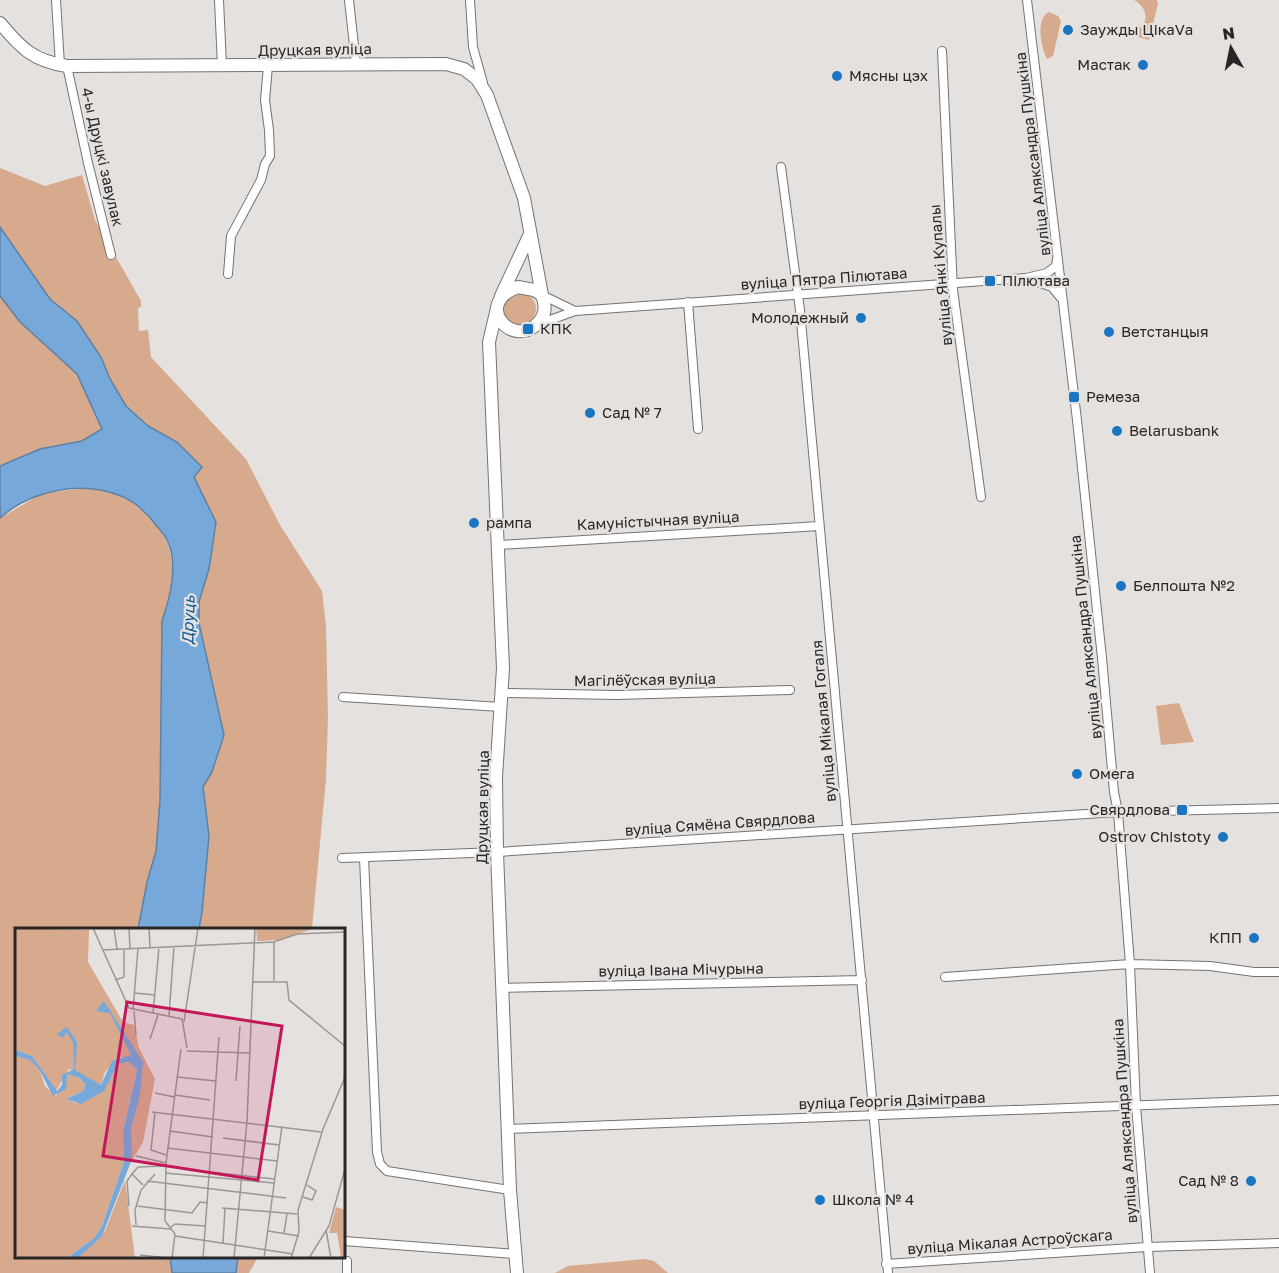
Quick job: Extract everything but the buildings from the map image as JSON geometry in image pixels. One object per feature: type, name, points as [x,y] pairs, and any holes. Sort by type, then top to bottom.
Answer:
[{"type":"main road","name":"Друцкая вуліца","points":[[0,23],[18,45],[39,59],[63,65],[446,64],[464,69],[482,83],[524,198],[545,310],[542,319],[536,325]]},
{"type":"main road","name":"Друцкая вуліца","points":[[518,1273],[510,1190],[501,988],[496,777],[503,668],[489,342],[498,304],[530,234]]},
{"type":"main road","points":[[519,331],[505,327],[500,321],[498,304],[510,290],[518,287],[534,290],[542,295]]},
{"type":"main road","points":[[489,342],[536,325]]},
{"type":"street","name":"4-ы Друцкі завулак","points":[[56,0],[63,65],[111,255]]},
{"type":"street","points":[[219,0],[222,66]]},
{"type":"street","points":[[349,0],[356,64]]},
{"type":"street","points":[[470,0],[473,47],[487,95]]},
{"type":"street","name":"вуліца Аляксандра Пушкіна","points":[[1027,0],[1080,444],[1114,792],[1118,812],[1130,964],[1136,1106],[1150,1273]]},
{"type":"street","name":"вуліца Янкі Купалы","points":[[942,51],[954,284],[981,497]]},
{"type":"street","points":[[228,274],[231,236],[261,180],[265,164],[270,156],[265,100],[268,66]]},
{"type":"street","name":"вуліца Мікалая Гогаля","points":[[781,166],[798,295],[887,1268]]},
{"type":"street","name":"вуліца Пятра Пілютава","points":[[536,325],[575,311],[1026,278],[1047,273],[1056,266],[1058,250]]},
{"type":"street","points":[[1026,278],[1052,287],[1061,298]]},
{"type":"street","points":[[542,295],[575,311]]},
{"type":"street","points":[[688,302],[698,429]]},
{"type":"street","name":"Камуністычная вуліца","points":[[499,545],[819,526]]},
{"type":"street","name":"Магілёўская вуліца","points":[[501,693],[617,695],[790,690]]},
{"type":"street","points":[[343,697],[501,707]]},
{"type":"street","name":"вуліца Сямёна Свярдлова","points":[[342,858],[497,852],[1118,812],[1279,807]]},
{"type":"street","points":[[364,858],[377,1152],[380,1164],[387,1171],[510,1190]]},
{"type":"street","points":[[945,977],[1130,964],[1210,966],[1254,972],[1279,972]]},
{"type":"street","name":"вуліца Івана Мічурына","points":[[501,988],[862,980]]},
{"type":"street","name":"вуліца Георгія Дзімітрава","points":[[507,1129],[1279,1100]]},
{"type":"street","points":[[345,1241],[515,1254]]},
{"type":"street","name":"вуліца Мікалая Астроўскага","points":[[887,1268],[1147,1247],[1279,1243]]},
{"type":"street","points":[[347,1262],[347,1273]]},
{"type":"shaded area","points":[[1134,0],[1157,0],[1149,40],[1093,25],[1133,32],[1139,29],[1146,17],[1143,8]]},
{"type":"shaded area","points":[[1049,12],[1058,16],[1061,21],[1053,56],[1047,59],[1040,34],[1042,21]]},
{"type":"shaded area","points":[[0,168],[45,186],[82,175],[95,220],[141,301],[141,307],[138,308],[139,331],[148,330],[151,357],[246,459],[280,525],[322,591],[326,626],[328,718],[326,779],[312,928],[199,928],[209,836],[203,787],[212,772],[224,735],[199,623],[199,602],[209,569],[216,523],[194,477],[202,467],[102,430],[82,441],[40,449],[0,466]]},
{"type":"shaded area","points":[[520,293],[531,298],[536,309],[531,320],[520,325],[509,320],[504,309],[509,298]]},
{"type":"shaded area","points":[[90,488],[129,500],[153,521],[162,533],[172,560],[172,574],[171,589],[162,621],[160,801],[156,851],[138,928],[15,928],[15,1258],[170,1258],[172,1273],[0,1273],[0,518],[43,493]]},
{"type":"shaded area","points":[[1179,703],[1194,742],[1161,745],[1156,706]]},
{"type":"shaded area","points":[[238,1258],[257,1258],[249,1273],[236,1273]]},
{"type":"shaded area","points":[[644,1259],[654,1261],[668,1273],[555,1273],[568,1266]]},
{"type":"water","name":"Друць","points":[[0,227],[50,299],[77,321],[101,357],[110,379],[126,406],[148,426],[177,442],[202,467],[194,477],[216,522],[209,569],[199,602],[199,623],[224,735],[212,772],[203,787],[209,836],[199,928],[138,928],[156,851],[160,801],[162,621],[172,580],[171,549],[162,532],[140,508],[121,496],[106,491],[74,489],[42,495],[26,500],[0,518],[0,466],[40,449],[82,441],[102,429],[77,374],[20,322],[0,296]]},
{"type":"water","points":[[170,1258],[238,1258],[236,1273],[172,1273]]},
{"type":"place","name":"Заужды ЦікаVа","points":[[1068,30]]},
{"type":"place","name":"Мастак","points":[[1143,65]]},
{"type":"place","name":"Мясны цэх","points":[[837,76]]},
{"type":"place","name":"Пілютава","points":[[990,281]]},
{"type":"place","name":"Молодежный","points":[[861,318]]},
{"type":"place","name":"КПК","points":[[528,329]]},
{"type":"place","name":"Ветстанцыя","points":[[1109,332]]},
{"type":"place","name":"Ремеза","points":[[1074,397]]},
{"type":"place","name":"Сад № 7","points":[[590,413]]},
{"type":"place","name":"Belarusbank","points":[[1117,431]]},
{"type":"place","name":"рампа","points":[[474,523]]},
{"type":"place","name":"Белпошта №2","points":[[1121,586]]},
{"type":"place","name":"Омега","points":[[1077,774]]},
{"type":"place","name":"Свярдлова","points":[[1182,810]]},
{"type":"place","name":"Ostrov Chistoty","points":[[1223,837]]},
{"type":"place","name":"КПП","points":[[1254,938]]},
{"type":"place","name":"Сад № 8","points":[[1251,1181]]},
{"type":"place","name":"Школа № 4","points":[[820,1200]]}]
